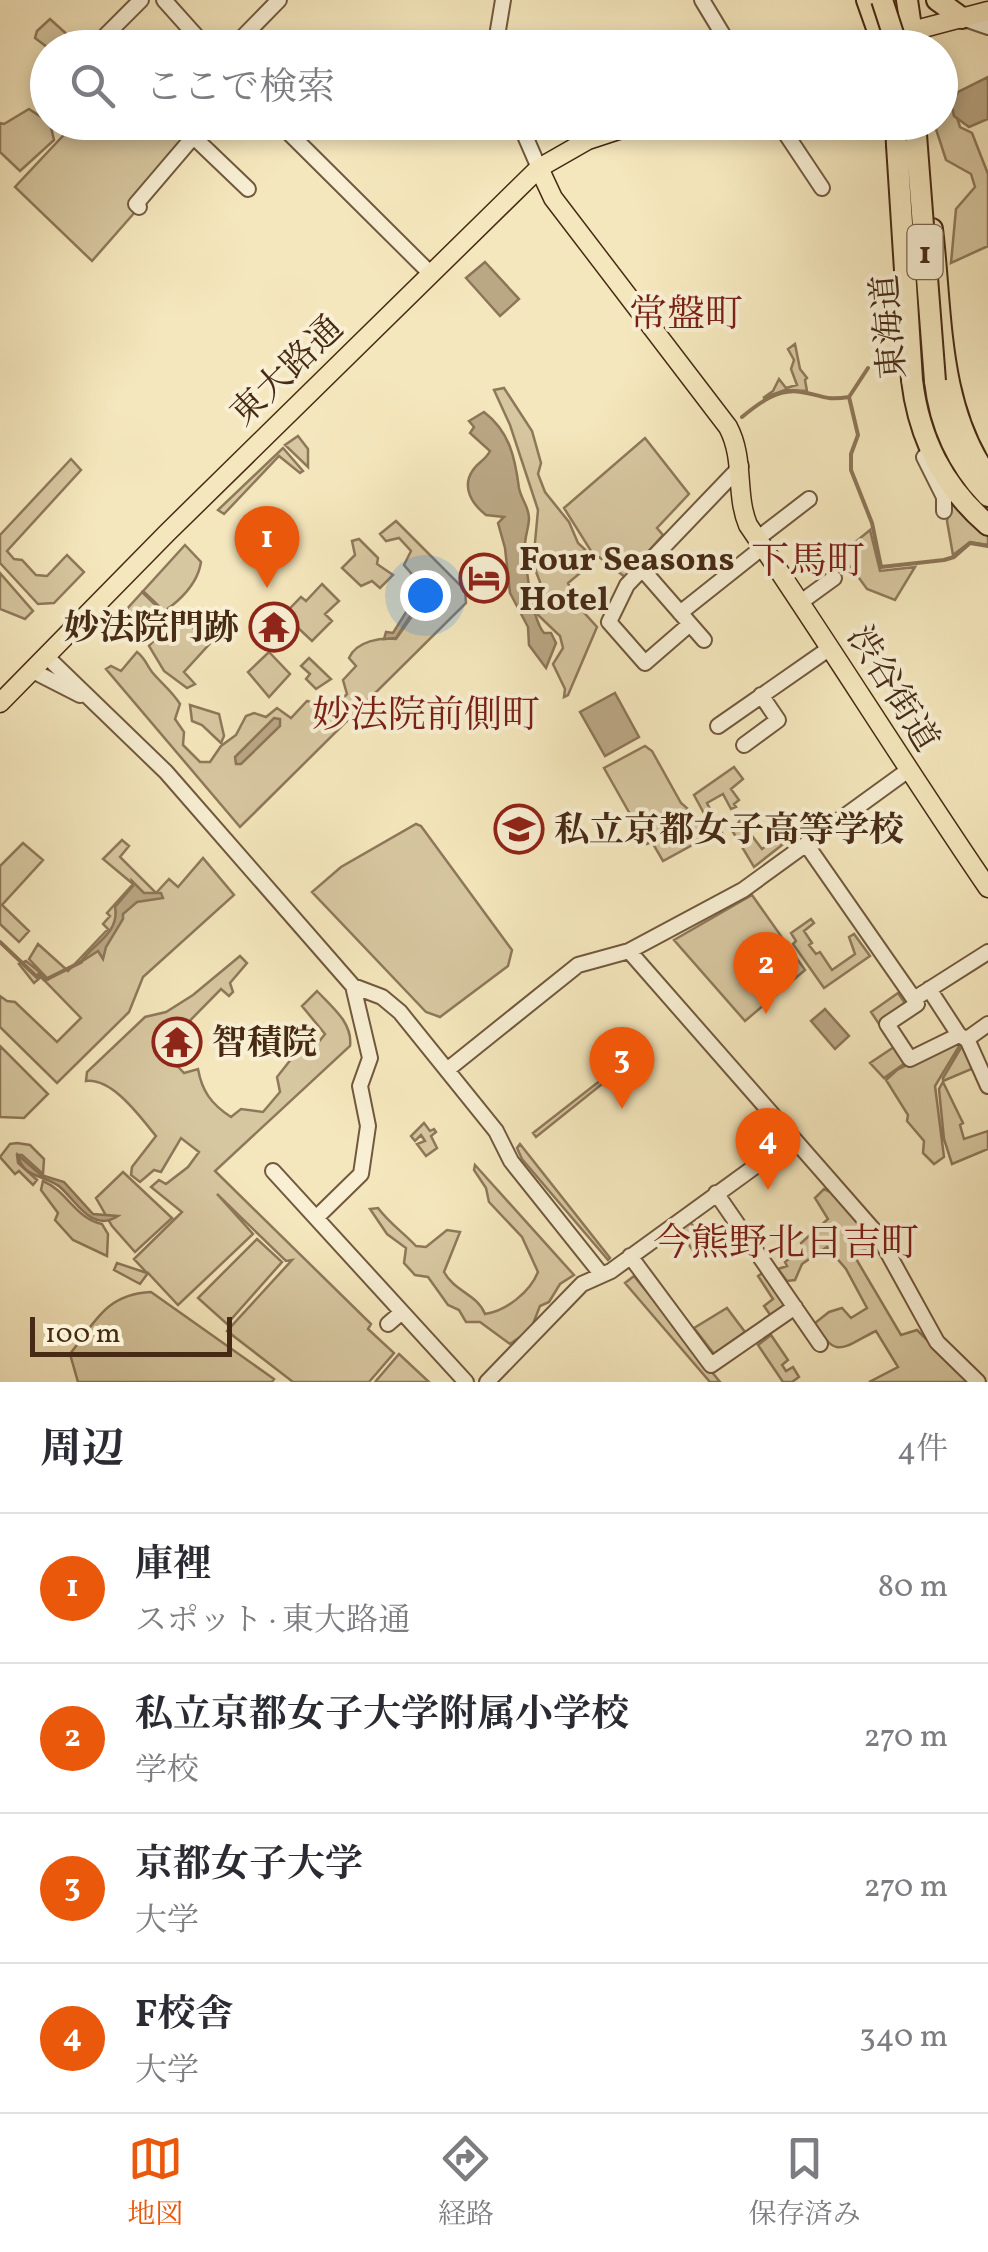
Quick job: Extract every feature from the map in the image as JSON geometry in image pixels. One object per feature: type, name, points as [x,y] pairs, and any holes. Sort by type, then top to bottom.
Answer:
[{"type":"highway","points":[[866,0],[886,30]]},
{"type":"highway","points":[[882,0],[892,30]]},
{"type":"highway","points":[[892,0],[895,30]]},
{"type":"highway","points":[[900,30],[907,0]]},
{"type":"highway","points":[[937,0],[962,18]]},
{"type":"highway","name":"1","points":[[897,140],[911,364],[918,413],[943,475],[986,511]]},
{"type":"highway","name":"東海道","points":[[906,140],[927,396],[947,456],[986,511]]},
{"type":"highway","name":"東海道","points":[[919,140],[939,406],[986,511]]},
{"type":"highway","name":"1","points":[[922,140],[952,400],[966,440],[988,476]]},
{"type":"main road","points":[[932,30],[988,11]]},
{"type":"main road","name":"東大路通","points":[[0,702],[539,168],[588,140]]},
{"type":"main road","name":"渋谷街道","points":[[539,168],[552,198],[718,412],[734,439],[741,466],[744,513],[760,543],[907,771],[988,888]]},
{"type":"street","points":[[110,30],[141,0]]},
{"type":"street","points":[[250,30],[279,0]]},
{"type":"street","points":[[499,30],[503,0]]},
{"type":"street","points":[[702,0],[721,30]]},
{"type":"street","points":[[173,3],[193,30]]},
{"type":"street","points":[[962,18],[988,26]]},
{"type":"street","points":[[139,206],[136,204],[191,140]]},
{"type":"street","points":[[197,140],[248,189]]},
{"type":"street","points":[[296,140],[432,274]]},
{"type":"street","points":[[527,140],[539,168]]},
{"type":"street","points":[[790,140],[822,188]]},
{"type":"street","points":[[893,140],[900,349],[907,404],[922,452],[944,497],[944,512]]},
{"type":"street","points":[[897,272],[905,257],[924,152]]},
{"type":"street","points":[[741,466],[627,585],[609,622],[645,663],[760,543],[808,500]]},
{"type":"street","points":[[642,569],[704,640]]},
{"type":"street","points":[[801,602],[834,578]]},
{"type":"street","points":[[718,726],[830,648]]},
{"type":"street","points":[[46,656],[166,772],[354,986],[396,1007],[496,1130],[511,1162],[602,1275]]},
{"type":"street","points":[[32,670],[94,702]]},
{"type":"street","points":[[744,745],[778,720],[760,696]]},
{"type":"street","points":[[447,1070],[578,965],[629,951],[743,890],[907,771]]},
{"type":"street","points":[[806,844],[917,1004],[886,1024],[910,1060],[988,1024]]},
{"type":"street","points":[[629,951],[878,1236],[936,1342],[978,1382]]},
{"type":"street","points":[[914,999],[988,952]]},
{"type":"street","points":[[316,1218],[360,1174],[368,1122],[360,1086],[370,1058],[354,986]]},
{"type":"street","points":[[929,988],[963,1037],[988,1086]]},
{"type":"street","points":[[487,1382],[582,1284],[630,1256],[775,1152]]},
{"type":"street","points":[[272,1171],[466,1382]]},
{"type":"street","points":[[716,1194],[820,1344]]},
{"type":"street","points":[[630,1256],[712,1364],[795,1307]]},
{"type":"street","points":[[388,1324],[402,1312]]},
{"type":"shaded area","points":[[50,19],[62,30],[38,30]]},
{"type":"shaded area","points":[[988,77],[988,119],[969,127],[958,119],[958,92]]},
{"type":"shaded area","points":[[29,109],[30,140],[54,140],[20,171],[0,152],[0,123]]},
{"type":"shaded area","points":[[958,121],[960,127],[972,133],[988,174],[988,246],[951,263],[956,209],[975,187],[971,174],[946,160],[940,140],[958,140]]},
{"type":"shaded area","points":[[59,140],[184,140],[129,204],[135,212],[92,261],[15,187]]},
{"type":"shaded area","points":[[485,262],[519,299],[500,316],[466,278]]},
{"type":"shaded area","points":[[795,344],[800,369],[807,378],[807,391],[785,390],[763,398],[773,391],[779,379],[786,388],[797,385],[791,369],[794,360],[788,349]]},
{"type":"shaded area","points":[[504,388],[532,431],[541,463],[538,474],[545,492],[569,522],[578,543],[596,560],[568,583],[579,607],[597,627],[564,697],[565,689],[553,664],[563,648],[560,636],[538,615],[540,582],[533,564],[538,510],[494,390]]},
{"type":"shaded area","points":[[484,412],[510,446],[529,514],[525,549],[533,606],[544,633],[551,633],[556,643],[546,668],[529,645],[528,627],[510,593],[498,523],[504,517],[486,515],[476,506],[468,489],[473,470],[490,451],[470,433],[474,427],[469,421]]},
{"type":"shaded area","points":[[298,436],[308,449],[308,467],[285,445]]},
{"type":"shaded area","points":[[645,438],[689,494],[657,528],[663,535],[625,577],[591,551],[564,508]]},
{"type":"shaded area","points":[[283,448],[303,471],[300,473],[279,456],[224,514],[218,510]]},
{"type":"shaded area","points":[[71,459],[81,470],[7,551],[36,575],[47,576],[67,555],[84,572],[54,603],[38,604],[0,563],[0,535]]},
{"type":"shaded area","points":[[951,498],[988,534],[988,545],[970,542],[953,555],[947,521]]},
{"type":"shaded area","points":[[396,521],[465,590],[466,603],[240,827],[106,669],[111,666],[121,671],[137,652],[140,654],[180,704],[175,719],[184,732],[183,745],[200,762],[210,762],[221,746],[236,735],[246,716],[254,713],[266,717],[277,708],[291,718],[307,701],[332,708],[347,694],[343,680],[356,666],[349,658],[352,652],[370,641],[396,639],[430,591],[423,575],[417,580],[404,565],[411,551],[399,538],[386,541],[380,534]]},
{"type":"shaded area","points":[[870,530],[880,571],[915,567],[895,600],[867,589],[851,567],[856,557],[853,544]]},
{"type":"shaded area","points":[[359,539],[378,558],[377,564],[393,575],[380,588],[372,581],[361,586],[342,568],[355,555],[352,541]]},
{"type":"shaded area","points":[[185,545],[201,562],[193,582],[168,608],[137,620],[126,610]]},
{"type":"shaded area","points":[[0,573],[33,611],[25,619],[0,609]]},
{"type":"shaded area","points":[[422,577],[429,587],[396,638],[384,639],[386,632],[393,633],[418,593]]},
{"type":"shaded area","points":[[322,584],[339,601],[325,614],[332,621],[312,641],[295,625],[281,639],[271,628],[301,597],[306,601]]},
{"type":"shaded area","points":[[182,610],[205,639],[210,635],[215,638],[184,672],[195,684],[187,688],[164,671],[149,646]]},
{"type":"shaded area","points":[[269,652],[290,674],[269,697],[248,672]]},
{"type":"shaded area","points":[[309,658],[331,679],[316,689],[306,679],[310,674],[301,666]]},
{"type":"shaded area","points":[[615,693],[639,737],[605,756],[580,712]]},
{"type":"shaded area","points":[[190,705],[219,714],[224,736],[221,743],[192,721]]},
{"type":"shaded area","points":[[274,718],[280,719],[280,726],[241,764],[236,764],[235,757]]},
{"type":"shaded area","points":[[645,746],[707,837],[663,861],[652,842],[647,844],[604,768]]},
{"type":"shaded area","points":[[734,767],[743,779],[731,789],[739,800],[734,804],[736,807],[731,809],[723,794],[707,803],[724,837],[719,841],[694,795]]},
{"type":"shaded area","points":[[740,820],[762,849],[777,838],[782,845],[754,867],[733,832]]},
{"type":"shaded area","points":[[416,824],[512,950],[508,966],[440,1017],[426,1012],[312,892],[341,867]]},
{"type":"shaded area","points":[[122,840],[129,846],[120,857],[156,893],[169,879],[178,887],[203,858],[234,895],[143,977],[129,1012],[57,1083],[0,1027],[0,996],[15,1002],[57,1042],[81,1018],[41,977],[34,983],[19,964],[26,961],[49,980],[29,959],[38,944],[68,971],[108,929],[103,924],[110,916],[107,913],[133,884],[103,859]]},
{"type":"shaded area","points":[[23,843],[43,860],[2,905],[29,931],[19,942],[0,924],[0,866]]},
{"type":"shaded area","points":[[132,881],[144,893],[161,893],[163,898],[137,902],[123,914],[103,959],[98,951],[81,962],[109,932],[115,907],[133,886]]},
{"type":"shaded area","points":[[752,895],[805,970],[745,1021],[674,940]]},
{"type":"shaded area","points":[[811,919],[814,923],[804,931],[812,943],[809,945],[816,954],[820,952],[832,970],[855,954],[849,937],[854,934],[870,956],[824,988],[793,944],[796,941],[791,933]]},
{"type":"shaded area","points":[[240,956],[247,963],[230,983],[233,992],[229,996],[221,989],[167,1044],[170,1058],[184,1073],[198,1069],[208,1096],[231,1117],[241,1109],[263,1112],[280,1092],[277,1077],[292,1058],[281,1033],[286,1029],[310,1053],[325,1034],[302,1006],[317,991],[345,1023],[350,1046],[215,1171],[371,1324],[368,1329],[394,1353],[369,1382],[293,1382],[227,1331],[292,1260],[286,1261],[217,1194],[253,1234],[178,1305],[148,1273],[140,1284],[114,1270],[117,1263],[147,1273],[134,1259],[182,1212],[151,1187],[159,1180],[166,1184],[188,1167],[199,1152],[181,1138],[161,1172],[154,1170],[140,1182],[131,1175],[132,1167],[156,1136],[116,1092],[86,1081],[87,1072],[145,1017],[166,1012],[193,995]]},
{"type":"shaded area","points":[[898,993],[907,1006],[879,1024],[871,1012]]},
{"type":"shaded area","points":[[825,1009],[849,1036],[835,1049],[811,1021]]},
{"type":"shaded area","points":[[954,1042],[961,1043],[935,1086],[944,1157],[934,1164],[923,1153],[924,1141],[907,1121],[908,1115],[886,1080],[897,1070]]},
{"type":"shaded area","points":[[897,1045],[908,1061],[884,1078],[870,1063]]},
{"type":"shaded area","points":[[0,1046],[48,1094],[24,1118],[0,1117]]},
{"type":"shaded area","points":[[962,1046],[974,1068],[943,1081],[943,1078]]},
{"type":"shaded area","points":[[615,1069],[617,1072],[536,1137],[533,1133]]},
{"type":"shaded area","points":[[943,1082],[963,1123],[960,1125],[964,1139],[988,1131],[988,1149],[952,1164],[944,1139],[939,1089]]},
{"type":"shaded area","points":[[424,1123],[436,1132],[431,1136],[437,1148],[426,1156],[417,1144],[425,1141],[421,1135],[415,1141],[411,1136]]},
{"type":"shaded area","points":[[10,1144],[30,1145],[44,1159],[43,1174],[17,1155],[18,1163],[37,1180],[33,1185],[19,1171],[15,1174],[0,1157]]},
{"type":"shaded area","points":[[520,1144],[608,1260],[522,1159],[517,1148]]},
{"type":"shaded area","points":[[18,1155],[41,1175],[64,1182],[93,1214],[118,1216],[100,1221],[93,1218],[60,1187],[24,1168]]},
{"type":"shaded area","points":[[475,1165],[574,1275],[560,1284],[549,1302],[540,1306],[531,1329],[510,1344],[480,1322],[466,1322],[428,1277],[415,1275],[404,1263],[406,1248],[387,1234],[370,1209],[378,1208],[416,1246],[426,1247],[447,1230],[460,1232],[444,1272],[485,1314],[501,1309],[523,1293],[538,1272],[522,1237],[489,1202]]},
{"type":"shaded area","points":[[123,1172],[172,1218],[135,1252],[112,1226],[96,1198]]},
{"type":"shaded area","points":[[43,1181],[85,1217],[102,1224],[108,1234],[107,1256],[73,1240],[55,1220],[58,1213],[41,1190]]},
{"type":"shaded area","points":[[824,1189],[846,1206],[875,1246],[855,1257],[901,1335],[917,1330],[970,1382],[869,1382],[898,1367],[876,1331],[841,1347],[835,1347],[822,1335],[815,1323],[829,1312],[842,1308],[851,1318],[867,1308],[846,1269],[827,1247],[802,1264],[795,1280],[787,1281],[778,1269],[787,1266],[785,1262],[803,1248],[801,1243],[828,1219],[815,1198]]},
{"type":"shaded area","points":[[689,1221],[711,1247],[696,1255],[678,1229]]},
{"type":"shaded area","points":[[257,1239],[282,1262],[227,1324],[198,1298]]},
{"type":"shaded area","points":[[764,1272],[787,1305],[771,1316],[764,1306],[773,1299],[758,1276]]},
{"type":"shaded area","points":[[634,1276],[720,1382],[710,1382],[625,1283]]},
{"type":"shaded area","points":[[151,1292],[274,1379],[272,1382],[78,1382],[70,1354],[95,1321],[123,1298]]},
{"type":"shaded area","points":[[727,1308],[745,1332],[714,1354],[694,1328]]},
{"type":"shaded area","points":[[771,1335],[788,1360],[782,1365],[786,1371],[793,1367],[799,1377],[792,1382],[783,1382],[758,1345]]},
{"type":"shaded area","points":[[399,1354],[429,1382],[375,1382]]},
{"type":"waterway","points":[[742,417],[784,392],[849,397],[868,368]]},
{"type":"waterway","points":[[849,397],[858,435],[851,454],[851,470],[872,523],[881,567],[944,560],[970,543],[988,546]]},
{"type":"waterway","points":[[143,592],[165,613]]},
{"type":"waterway","points":[[172,619],[188,622],[205,638]]},
{"type":"waterway","points":[[0,942],[45,980],[81,962]]},
{"type":"place","name":"Four Seasons Hotel","points":[[484,578]]},
{"type":"place","name":"庫裡","points":[[267,588]]},
{"type":"place","name":"妙法院門跡","points":[[274,627]]},
{"type":"place","name":"私立京都女子高等学校","points":[[519,829]]},
{"type":"place","name":"私立京都女子大学附属小学校","points":[[766,1014]]},
{"type":"place","name":"智積院","points":[[177,1042]]},
{"type":"place","name":"京都女子大学","points":[[622,1109]]},
{"type":"place","name":"F校舎","points":[[768,1190]]},
{"type":"district","name":"常盤町","points":[[686,313]]},
{"type":"district","name":"下馬町","points":[[808,560]]},
{"type":"district","name":"妙法院前側町","points":[[426,714]]},
{"type":"district","name":"今熊野北日吉町","points":[[786,1242]]}]
